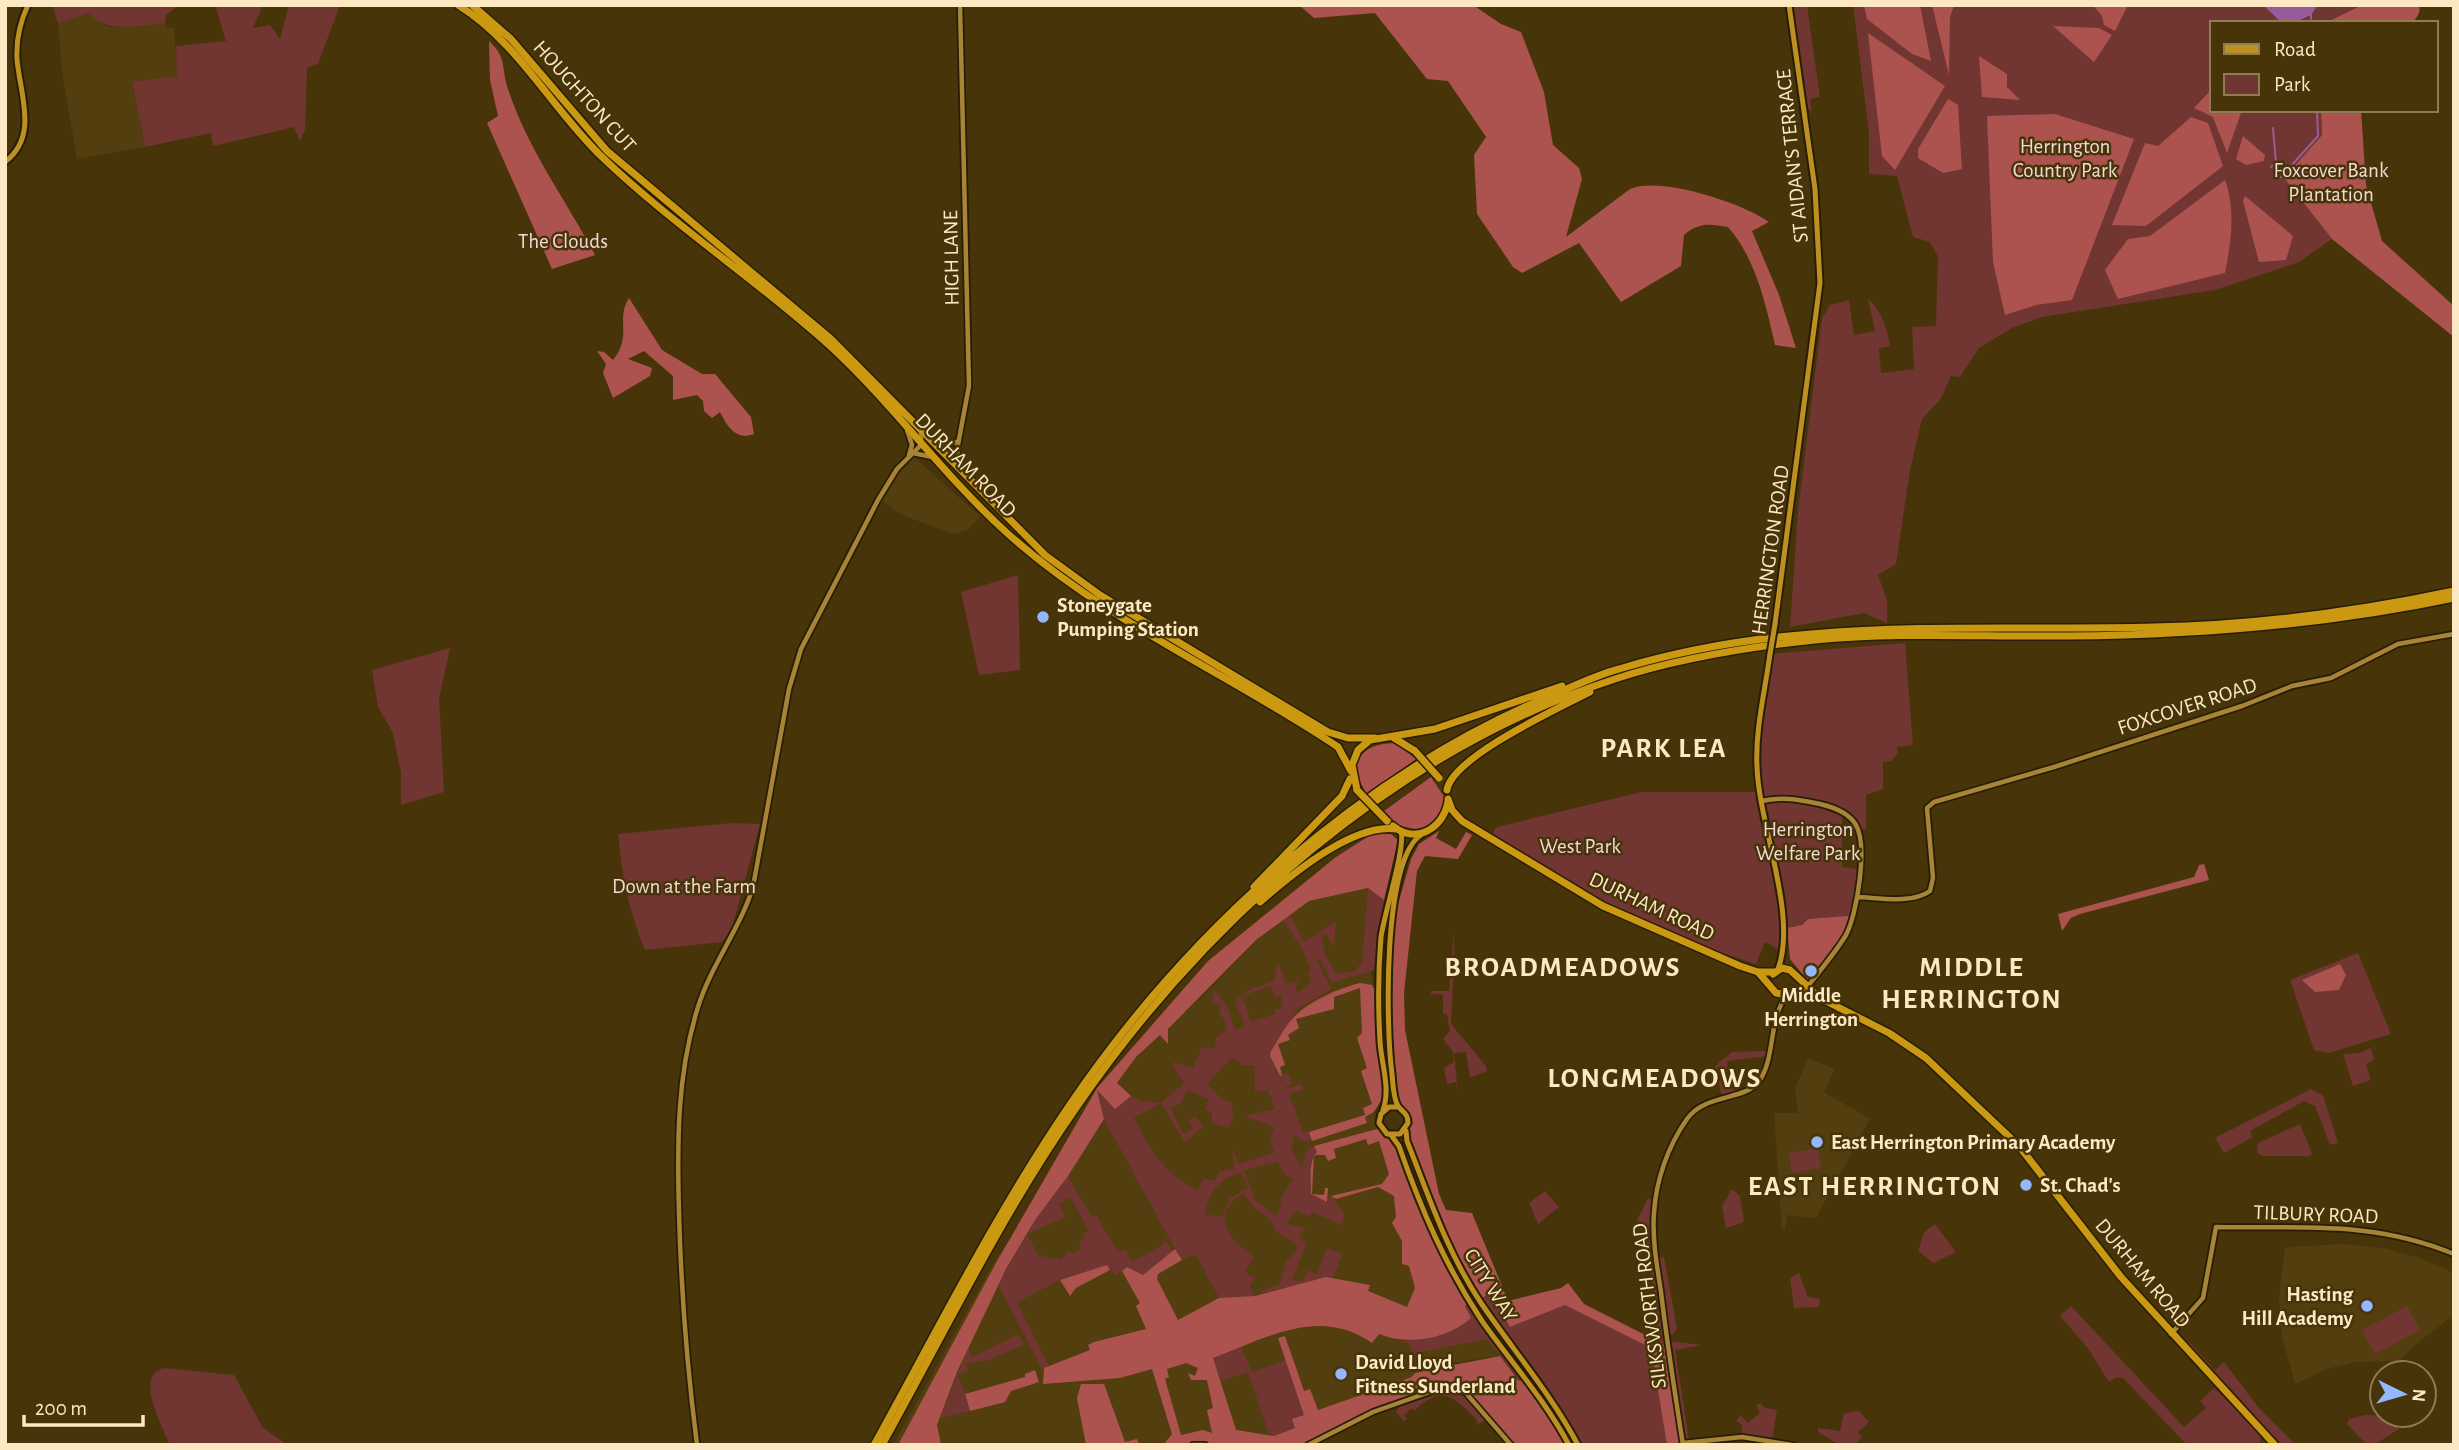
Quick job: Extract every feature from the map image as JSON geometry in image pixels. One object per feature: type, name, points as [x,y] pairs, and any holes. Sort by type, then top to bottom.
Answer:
[{"type":"highway","name":"HOUGHTON CUT","points":[[458,5],[483,22],[505,44],[585,141]]},
{"type":"highway","name":"HOUGHTON CUT","points":[[472,5],[511,39],[593,138],[673,209]]},
{"type":"highway","name":"DURHAM ROAD","points":[[585,141],[645,195],[827,344],[995,522],[1053,571],[1104,606],[1331,742],[1345,755],[1351,773]]},
{"type":"highway","name":"DURHAM ROAD","points":[[673,209],[831,339],[1026,539],[1100,595],[1334,736],[1375,738]]},
{"type":"highway","points":[[874,1445],[1016,1190],[1067,1108],[1128,1026],[1342,796],[1358,750],[1375,738],[1435,729],[1719,645],[1814,633],[1892,629],[2208,625],[2351,610],[2454,591]]},
{"type":"highway","points":[[882,1445],[1020,1195],[1072,1112],[1132,1032],[1208,941],[1280,878],[1399,786],[1451,753],[1524,715],[1616,674],[1727,652],[1819,640],[1894,635],[2066,636],[2203,632],[2355,616],[2454,598]]},
{"type":"highway","points":[[1440,822],[1450,779],[1461,767],[1516,731],[1616,674]]},
{"type":"highway","points":[[1390,736],[1403,741],[1415,751],[1439,778],[1451,810],[1462,821]]},
{"type":"highway","points":[[1351,773],[1357,790],[1398,830]]},
{"type":"highway","points":[[1208,941],[1302,868],[1369,830],[1424,833],[1440,822],[1450,819],[1462,821]]},
{"type":"highway","name":"DURHAM ROAD","points":[[1462,821],[1603,906],[1758,972],[1772,987],[1820,998]]},
{"type":"highway","points":[[1772,987],[1776,971]]},
{"type":"highway","name":"DURHAM ROAD","points":[[1758,972],[1794,974],[1820,998],[1866,1020],[1920,1053],[2019,1146],[2121,1277],[2275,1445]]},
{"type":"highway","points":[[1790,993],[1794,974]]},
{"type":"main road","points":[[5,162],[18,150],[24,134],[18,37],[28,5]]},
{"type":"main road","name":"ST AIDAN'S TERRACE","points":[[1789,5],[1815,189],[1819,303]]},
{"type":"main road","name":"HERRINGTON ROAD","points":[[1776,971],[1783,951],[1784,923],[1762,801],[1757,752],[1819,303]]},
{"type":"main road","name":"CITY WAY","points":[[1398,830],[1404,843],[1387,901],[1379,969],[1379,1031],[1387,1095],[1379,1124],[1399,1146],[1431,1233],[1483,1322],[1540,1398],[1569,1445]]},
{"type":"main road","name":"CITY WAY","points":[[1424,833],[1413,841],[1406,859],[1395,903],[1389,949],[1388,1032],[1398,1107],[1408,1118],[1407,1141],[1439,1229],[1490,1316],[1547,1394],[1578,1445]]},
{"type":"main road","name":"HERRINGTON ROAD","points":[[1783,951],[1794,974]]},
{"type":"main road","points":[[1383,1110],[1398,1107]]},
{"type":"main road","points":[[1391,1135],[1400,1134],[1406,1128]]},
{"type":"main road","points":[[1483,1322],[1490,1316]]},
{"type":"street","name":"HIGH LANE","points":[[960,5],[970,386],[957,455],[964,475]]},
{"type":"street","points":[[906,429],[912,445],[910,455]]},
{"type":"street","points":[[697,1445],[681,1306],[677,1144],[684,1061],[704,990],[746,910],[753,887],[797,659],[889,481],[921,445],[921,431]]},
{"type":"street","name":"HIGH LANE","points":[[950,461],[960,431]]},
{"type":"street","points":[[934,444],[946,446],[956,442]]},
{"type":"street","points":[[910,455],[933,457]]},
{"type":"street","name":"FOXCOVER ROAD","points":[[1859,897],[1917,897],[1930,891],[1933,878],[1928,805],[2229,710],[2292,686],[2331,678],[2398,644],[2454,634]]},
{"type":"street","points":[[1762,801],[1783,798],[1828,806],[1846,815],[1858,830],[1859,897],[1845,936],[1807,987]]},
{"type":"street","points":[[1772,987],[1779,1008]]},
{"type":"street","name":"SILKSWORTH ROAD","points":[[1683,1444],[1655,1249],[1653,1216],[1660,1178],[1674,1142],[1688,1117],[1698,1108],[1758,1084],[1764,1072],[1779,1008],[1790,993]]},
{"type":"street","name":"TILBURY ROAD","points":[[2171,1334],[2203,1298],[2216,1227],[2357,1228],[2414,1239],[2454,1254]]},
{"type":"street","points":[[1308,1445],[1373,1412],[1444,1387],[1454,1387],[1465,1392],[1511,1445]]},
{"type":"street","points":[[1683,1444],[1742,1437],[1792,1445]]},
{"type":"street","points":[[1193,1445],[1205,1445]]},
{"type":"shaded area","points":[[2263,5],[2318,5],[2311,15],[2298,21],[2280,21]]},
{"type":"shaded area","points":[[89,13],[108,27],[165,23],[166,27],[174,28],[178,76],[132,83],[145,147],[77,159],[62,72],[58,23]]},
{"type":"shaded area","points":[[914,457],[980,516],[968,530],[953,534],[902,515],[881,500],[903,466]]},
{"type":"shaded area","points":[[1368,888],[1384,900],[1375,965],[1371,972],[1384,1090],[1381,1103],[1374,1112],[1380,1136],[1469,1313],[1500,1356],[1452,1363],[1415,1373],[1413,1377],[1292,1419],[1274,1436],[1236,1431],[1220,1445],[893,1445],[994,1262],[1136,1057],[1212,987],[1256,940],[1309,901]]},
{"type":"shaded area","name":"East Herrington Primary Academy","points":[[1808,1059],[1835,1069],[1824,1092],[1870,1119],[1816,1218],[1787,1215],[1785,1230],[1782,1230],[1774,1113],[1798,1113],[1795,1088]]},
{"type":"shaded area","name":"Hasting Hill Academy","points":[[2342,1244],[2384,1248],[2420,1258],[2454,1273],[2454,1315],[2401,1359],[2354,1362],[2327,1369],[2295,1384],[2282,1336],[2279,1297],[2285,1247]]},
{"type":"green space","points":[[57,5],[179,5],[166,15],[165,23],[124,27],[105,24],[89,13],[58,23],[53,8]]},
{"type":"green space","points":[[215,5],[263,5],[253,28],[270,25],[280,39],[289,5],[340,5],[318,64],[307,68],[305,130],[300,141],[294,127],[213,146],[211,133],[145,147],[132,82],[177,76],[176,46],[226,41]]},
{"type":"green space","points":[[1299,5],[1473,5],[1501,24],[1521,32],[1544,92],[1553,145],[1579,168],[1582,179],[1566,237],[1630,189],[1644,186],[1661,186],[1701,194],[1757,215],[1769,222],[1752,231],[1779,295],[1796,348],[1775,345],[1753,268],[1728,227],[1705,225],[1689,231],[1684,235],[1681,266],[1621,302],[1579,243],[1522,273],[1513,267],[1477,214],[1474,155],[1486,137],[1448,81],[1427,79],[1375,13],[1314,18]]},
{"type":"green space","points":[[1793,5],[1807,5],[1820,97],[1810,99],[1812,112],[1806,106]]},
{"type":"green space","name":"Herrington Country Park","points":[[1853,5],[2362,5],[2329,21],[2210,21],[2210,112],[2321,112],[2322,135],[2284,178],[2332,239],[2299,262],[2215,290],[2042,317],[2012,328],[1979,348],[1960,377],[1951,376],[1941,399],[1922,419],[1910,470],[1896,564],[1878,575],[1887,600],[1887,623],[1864,613],[1790,627],[1798,511],[1822,318],[1830,305],[1849,300],[1854,335],[1875,331],[1868,298],[1880,315],[1889,339],[1890,346],[1879,348],[1881,373],[1914,369],[1912,327],[1936,326],[1938,257],[1930,242],[1913,237],[1897,176],[1869,174],[1869,134]]},
{"type":"green space","points":[[1864,5],[1920,5],[1931,61],[1912,54],[1867,19]]},
{"type":"green space","points":[[1932,5],[1954,5],[1950,17],[1949,75]]},
{"type":"green space","points":[[2093,5],[2128,5],[2115,31],[2104,25],[2102,16]]},
{"type":"green space","points":[[2362,5],[2419,5],[2417,17],[2413,21],[2329,21]]},
{"type":"green space","points":[[2053,26],[2099,28],[2112,35],[2094,62]]},
{"type":"green space","points":[[1868,33],[1945,86],[1895,170],[1882,156]]},
{"type":"green space","name":"The Clouds","points":[[489,41],[499,52],[508,89],[526,132],[595,255],[552,269],[487,123],[498,116],[490,80]]},
{"type":"green space","points":[[1979,56],[2007,74],[2007,87],[2020,100],[1982,97]]},
{"type":"green space","points":[[2210,91],[2210,112],[2241,112],[2227,153],[2213,117],[2194,108]]},
{"type":"green space","points":[[1948,99],[1958,105],[1962,169],[1943,173],[1918,158],[1918,149]]},
{"type":"green space","name":"Foxcover Bank Plantation","points":[[2321,112],[2361,112],[2366,185],[2382,241],[2454,306],[2454,337],[2332,239],[2284,178],[2322,135]]},
{"type":"green space","points":[[2055,114],[2134,139],[2072,300],[2036,305],[2005,315],[1993,262],[1987,116]]},
{"type":"green space","points":[[2191,117],[2208,123],[2223,166],[2146,226],[2112,225],[2145,143],[2158,146]]},
{"type":"green space","points":[[2243,136],[2265,155],[2264,161],[2246,165],[2236,159]]},
{"type":"green space","points":[[2225,180],[2230,203],[2231,238],[2225,273],[2118,299],[2105,270],[2128,239],[2150,236]]},
{"type":"green space","points":[[2245,196],[2293,236],[2286,260],[2259,262],[2243,201]]},
{"type":"green space","points":[[629,298],[662,350],[702,374],[715,374],[751,417],[754,434],[737,434],[720,412],[712,418],[704,411],[703,401],[697,395],[673,400],[673,376],[644,351],[628,359],[652,368],[650,376],[613,398],[603,373],[606,364],[597,351],[604,352],[613,360],[619,351],[623,335],[623,313]]},
{"type":"green space","points":[[1018,575],[1020,670],[979,675],[961,592]]},
{"type":"green space","name":"Herrington Welfare Park","points":[[1905,643],[1913,745],[1897,747],[1898,753],[1891,761],[1883,762],[1883,789],[1866,795],[1866,829],[1858,830],[1840,814],[1822,806],[1801,801],[1777,800],[1818,807],[1842,816],[1842,867],[1858,869],[1858,890],[1851,918],[1808,919],[1802,925],[1787,928],[1768,811],[1764,811],[1757,767],[1770,654]]},
{"type":"green space","points":[[450,648],[439,699],[444,792],[401,805],[401,773],[393,733],[378,707],[372,670]]},
{"type":"green space","points":[[1395,743],[1416,759],[1367,795],[1355,772],[1360,758],[1368,749]]},
{"type":"green space","points":[[1431,777],[1445,798],[1438,820],[1421,830],[1400,826],[1384,811]]},
{"type":"green space","name":"West Park","points":[[1641,792],[1757,792],[1781,923],[1780,950],[1765,942],[1756,964],[1719,952],[1611,906],[1493,834],[1495,828],[1502,826]]},
{"type":"green space","name":"Down at the Farm","points":[[731,823],[760,824],[732,928],[722,942],[645,950],[627,894],[618,834]]},
{"type":"green space","points":[[1439,831],[1436,838],[1456,849],[1466,832],[1472,835],[1458,859],[1425,856],[1417,871],[1404,993],[1405,1030],[1439,1194],[1446,1210],[1472,1213],[1508,1301],[1561,1288],[1568,1283],[1584,1304],[1667,1346],[1683,1445],[1667,1445],[1651,1348],[1565,1305],[1510,1327],[1498,1306],[1493,1305],[1487,1295],[1479,1300],[1439,1229],[1407,1141],[1408,1123],[1398,1107],[1388,1046],[1392,925],[1411,859],[1419,844]]},
{"type":"green space","points":[[1372,834],[1391,834],[1398,840],[1384,900],[1368,888],[1309,901],[1256,940],[1168,1029],[1168,1044],[1160,1035],[1136,1057],[1117,1083],[1131,1096],[1115,1109],[1097,1090],[1104,1119],[1068,1176],[1035,1220],[1006,1269],[957,1372],[937,1425],[941,1445],[898,1445],[996,1263],[1097,1088],[1208,961],[1336,857]]},
{"type":"green space","points":[[2204,864],[2209,880],[2080,914],[2071,918],[2062,931],[2058,914],[2194,877],[2199,865]]},
{"type":"green space","points":[[1368,888],[1384,900],[1374,970],[1334,982],[1330,980],[1321,960],[1317,961],[1331,989],[1297,1009],[1270,1056],[1279,1076],[1288,1073],[1292,1084],[1281,1090],[1300,1084],[1304,1089],[1289,1094],[1303,1132],[1309,1132],[1312,1141],[1303,1141],[1294,1134],[1291,1148],[1302,1168],[1306,1151],[1314,1146],[1317,1152],[1312,1162],[1311,1194],[1327,1202],[1331,1196],[1344,1214],[1342,1225],[1312,1212],[1310,1216],[1295,1211],[1286,1223],[1306,1229],[1299,1235],[1301,1241],[1307,1241],[1292,1280],[1303,1281],[1307,1270],[1317,1274],[1327,1248],[1342,1254],[1334,1276],[1259,1294],[1262,1290],[1279,1285],[1286,1262],[1297,1250],[1296,1244],[1274,1230],[1273,1222],[1257,1210],[1243,1194],[1227,1209],[1225,1218],[1230,1234],[1254,1256],[1245,1272],[1255,1278],[1250,1286],[1255,1296],[1219,1298],[1197,1256],[1192,1255],[1182,1260],[1175,1249],[1104,1119],[1097,1089],[1115,1109],[1131,1096],[1141,1101],[1161,1103],[1184,1083],[1172,1065],[1174,1062],[1193,1068],[1202,1047],[1215,1048],[1216,1038],[1226,1030],[1226,1022],[1219,1013],[1220,1004],[1211,1003],[1214,995],[1212,987],[1227,1006],[1235,1030],[1245,1026],[1235,1001],[1251,989],[1274,981],[1278,961],[1286,984],[1299,980],[1295,987],[1298,993],[1311,983],[1308,972],[1311,971],[1304,952],[1283,920],[1291,915],[1304,942],[1336,921],[1334,949],[1327,934],[1321,935],[1326,957],[1337,974],[1355,971],[1362,962]],"holes":[[[1271,986],[1275,998],[1281,996],[1282,1008],[1274,1011],[1275,1014],[1251,1022],[1242,996]],[[1232,1057],[1242,1065],[1254,1065],[1255,1092],[1268,1090],[1275,1109],[1244,1116],[1274,1127],[1270,1139],[1274,1152],[1239,1164],[1232,1148],[1234,1169],[1220,1171],[1215,1181],[1204,1178],[1198,1190],[1167,1169],[1146,1141],[1134,1118],[1161,1103],[1185,1143],[1203,1126],[1195,1116],[1189,1121],[1193,1129],[1183,1133],[1170,1108],[1181,1103],[1187,1090],[1208,1099],[1205,1109],[1212,1113],[1212,1123],[1228,1128],[1233,1120],[1232,1103],[1223,1100],[1207,1084]],[[1278,1161],[1282,1172],[1293,1179],[1279,1202],[1282,1205],[1276,1216],[1253,1198],[1255,1196],[1243,1171]],[[1241,1172],[1248,1188],[1230,1198],[1222,1217],[1205,1214],[1209,1199],[1216,1188]]]},
{"type":"green space","points":[[1851,918],[1845,933],[1819,967],[1813,963],[1804,974],[1808,981],[1790,959],[1787,928],[1802,925],[1808,919]]},
{"type":"green space","points":[[1454,928],[1454,958],[1479,966],[1475,975],[1471,969],[1454,961],[1451,1024],[1486,1066],[1487,1071],[1470,1078],[1466,1052],[1454,1053],[1458,1092],[1456,1082],[1447,1084],[1444,1068],[1454,1062],[1453,1052],[1443,1039],[1450,1031],[1447,1015],[1443,1013],[1443,995],[1431,994],[1431,991],[1449,991]]},
{"type":"green space","points":[[2358,953],[2391,1034],[2329,1053],[2314,1050],[2290,980]]},
{"type":"green space","points":[[2340,964],[2346,975],[2339,990],[2315,992],[2302,980]]},
{"type":"green space","points":[[1360,983],[1372,985],[1375,990],[1383,1097],[1374,1112],[1365,1117],[1367,1123],[1312,1141],[1309,1132],[1365,1115],[1363,1108],[1372,1104],[1361,1071],[1367,1068],[1357,1038],[1362,1033],[1360,988],[1334,997],[1334,1009],[1296,1019],[1299,1028],[1288,1035],[1290,1040],[1278,1044],[1285,1065],[1280,1067],[1280,1076],[1270,1056],[1271,1051],[1298,1013],[1333,992]]},
{"type":"green space","points":[[2371,1048],[2374,1060],[2366,1064],[2371,1080],[2353,1086],[2343,1054],[2359,1053]]},
{"type":"green space","points":[[1770,1051],[1769,1056],[1727,1061],[1728,1078],[1735,1093],[1722,1097],[1715,1066],[1732,1052]]},
{"type":"green space","points":[[2311,1089],[2323,1095],[2338,1143],[2330,1145],[2315,1106],[2304,1101],[2250,1131],[2253,1137],[2224,1153],[2215,1138]]},
{"type":"green space","points":[[2300,1124],[2312,1153],[2310,1156],[2263,1156],[2257,1153],[2258,1143]]},
{"type":"green space","points":[[1377,1129],[1399,1146],[1431,1233],[1470,1300],[1465,1306],[1471,1318],[1439,1335],[1402,1340],[1379,1334],[1372,1343],[1352,1332],[1333,1327],[1293,1329],[1213,1358],[1236,1430],[1274,1436],[1295,1428],[1292,1419],[1304,1415],[1278,1338],[1285,1336],[1304,1391],[1310,1389],[1318,1410],[1412,1377],[1415,1373],[1500,1356],[1519,1381],[1525,1378],[1569,1445],[1511,1445],[1465,1392],[1444,1387],[1373,1411],[1308,1445],[1163,1445],[1172,1434],[1152,1369],[1120,1378],[1043,1384],[1044,1368],[1090,1350],[1088,1345],[1094,1342],[1146,1329],[1136,1306],[1140,1303],[1122,1271],[1127,1267],[1143,1275],[1175,1249],[1182,1260],[1158,1274],[1157,1279],[1178,1320],[1219,1298],[1255,1296],[1326,1277],[1370,1285],[1368,1291],[1407,1307],[1415,1288],[1409,1266],[1402,1264],[1402,1241],[1392,1223],[1396,1217],[1394,1196],[1378,1187],[1336,1199],[1331,1196],[1382,1184],[1389,1174],[1379,1141],[1368,1145],[1366,1139],[1334,1149],[1336,1158],[1328,1161],[1325,1155],[1315,1155],[1317,1152],[1314,1146]],"holes":[[[1186,1363],[1198,1368],[1195,1376],[1188,1373],[1191,1380],[1207,1380],[1213,1408],[1207,1410],[1212,1433],[1203,1430],[1181,1435],[1165,1379],[1169,1377],[1167,1369]]]},
{"type":"green space","points":[[1818,1148],[1821,1168],[1792,1173],[1789,1153]]},
{"type":"green space","points":[[1314,1157],[1312,1194],[1324,1195],[1325,1188],[1328,1188],[1327,1202],[1311,1194]]},
{"type":"green space","points":[[1068,1176],[1091,1215],[1097,1216],[1115,1248],[1119,1252],[1125,1249],[1132,1262],[1164,1244],[1164,1238],[1173,1251],[1143,1275],[1127,1267],[1115,1275],[1107,1265],[1060,1280],[1017,1302],[1049,1366],[1042,1369],[998,1285],[1027,1234]],"holes":[[[1070,1197],[1089,1231],[1083,1234],[1084,1238],[1079,1243],[1081,1249],[1072,1254],[1070,1251],[1060,1260],[1058,1257],[1051,1260],[1043,1255],[1039,1257],[1027,1234],[1066,1217],[1059,1204]]]},
{"type":"green space","points":[[1732,1189],[1740,1196],[1744,1222],[1726,1228],[1722,1206]]},
{"type":"green space","points":[[1545,1191],[1559,1207],[1538,1224],[1529,1203]]},
{"type":"green space","points":[[1648,1198],[1655,1202],[1657,1258],[1664,1257],[1677,1328],[1673,1335],[1666,1335],[1667,1341],[1703,1345],[1675,1350],[1690,1445],[1683,1445],[1668,1346],[1655,1340],[1655,1298],[1648,1251],[1641,1243],[1649,1242],[1648,1229],[1640,1229],[1637,1221]]},
{"type":"green space","points":[[1935,1224],[1956,1252],[1933,1263],[1918,1251],[1924,1232]]},
{"type":"green space","points":[[1107,1265],[1110,1270],[1076,1288],[1070,1296],[1060,1280]]},
{"type":"green space","points":[[1799,1273],[1808,1297],[1820,1299],[1819,1307],[1794,1308],[1790,1278]]},
{"type":"green space","points":[[1487,1295],[1493,1304],[1498,1306],[1510,1327],[1565,1305],[1651,1348],[1667,1445],[1578,1445],[1479,1300]]},
{"type":"green space","points":[[1470,1300],[1525,1378],[1520,1381],[1487,1339],[1416,1353],[1414,1357],[1409,1343],[1399,1342],[1455,1329],[1471,1318],[1465,1306]]},
{"type":"green space","points":[[2071,1306],[2184,1427],[2206,1408],[2200,1401],[2214,1388],[2260,1433],[2260,1443],[2186,1444],[2123,1378],[2117,1377],[2109,1382],[2087,1347],[2060,1316]]},
{"type":"green space","points":[[2407,1306],[2420,1330],[2375,1354],[2362,1330]]},
{"type":"green space","points":[[1019,1334],[1024,1345],[988,1360],[965,1364],[968,1371],[958,1375],[970,1411],[940,1418],[968,1349],[973,1357]]},
{"type":"green space","points":[[2190,1343],[2215,1370],[2224,1362],[2259,1408],[2296,1445],[2279,1445],[2186,1346]]},
{"type":"green space","points":[[1241,1347],[1252,1372],[1286,1360],[1304,1415],[1295,1428],[1274,1436],[1269,1434],[1248,1372],[1221,1381],[1212,1358]]},
{"type":"green space","points":[[164,1368],[234,1375],[263,1428],[288,1445],[170,1445],[150,1391],[155,1373]]},
{"type":"green space","points":[[1035,1370],[1039,1382],[1011,1391],[1005,1402],[970,1411],[965,1394],[1025,1377],[1025,1374]]},
{"type":"green space","points":[[1081,1384],[1104,1384],[1125,1442],[1137,1439],[1139,1445],[1086,1445],[1077,1398]]},
{"type":"green space","points":[[1451,1390],[1465,1395],[1486,1420],[1474,1426],[1478,1422],[1462,1405],[1440,1396],[1423,1403],[1414,1411],[1412,1408],[1404,1415],[1407,1419],[1404,1421],[1396,1412],[1400,1406]]},
{"type":"green space","points":[[1760,1403],[1765,1408],[1777,1410],[1772,1440],[1742,1437],[1742,1425],[1736,1421],[1741,1415],[1747,1423],[1760,1413],[1756,1405]]},
{"type":"green space","points":[[1859,1411],[1869,1422],[1858,1432],[1862,1438],[1854,1445],[1840,1445],[1818,1432],[1818,1428],[1840,1431],[1844,1413]]},
{"type":"green space","points":[[2368,1415],[2368,1429],[2399,1429],[2374,1445],[2366,1444],[2347,1424],[2349,1419]]},
{"type":"waterway","points":[[2281,177],[2318,136],[2317,112]]},
{"type":"waterway","points":[[2271,167],[2276,163],[2273,128]]},
{"type":"place","name":"Stoneygate Pumping Station","points":[[1043,617]]},
{"type":"place","name":"Middle Herrington","points":[[1811,971]]},
{"type":"place","name":"East Herrington Primary Academy","points":[[1817,1142]]},
{"type":"place","name":"St. Chad's","points":[[2026,1185]]},
{"type":"place","name":"Hasting Hill Academy","points":[[2367,1306]]},
{"type":"place","name":"David Lloyd Fitness Sunderland","points":[[1341,1374]]},
{"type":"district","name":"PARK LEA","points":[[1664,747]]},
{"type":"district","name":"BROADMEADOWS","points":[[1563,966]]},
{"type":"district","name":"MIDDLE HERRINGTON","points":[[1972,982]]},
{"type":"district","name":"LONGMEADOWS","points":[[1655,1077]]},
{"type":"district","name":"EAST HERRINGTON","points":[[1875,1185]]}]
